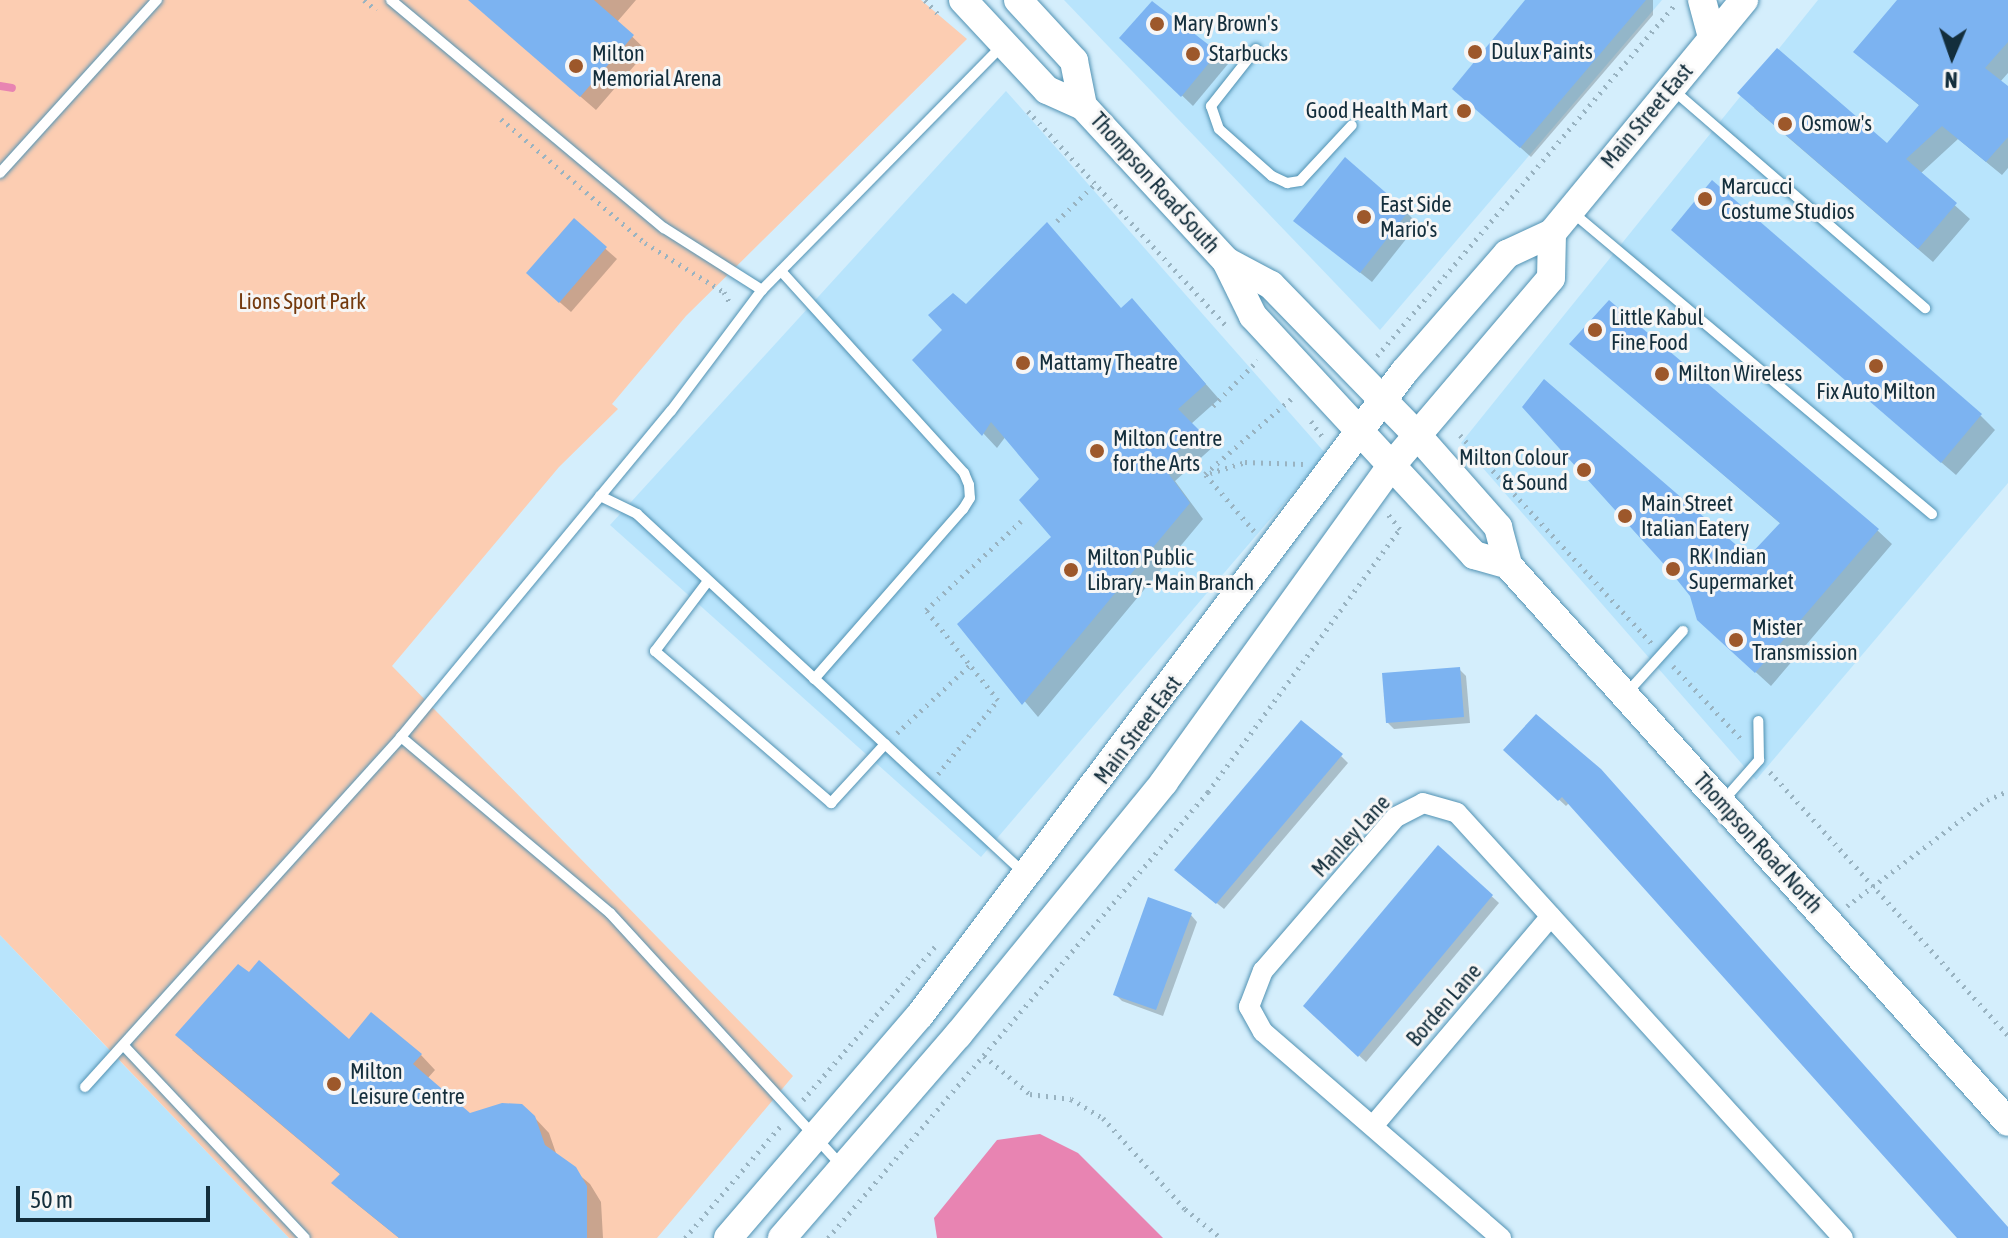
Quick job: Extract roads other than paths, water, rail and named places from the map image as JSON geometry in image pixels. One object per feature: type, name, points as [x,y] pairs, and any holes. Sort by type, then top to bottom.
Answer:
[{"type":"main road","name":"Thompson Road South","points":[[1018,0],[1074,61],[1083,106]]},
{"type":"main road","points":[[1702,0],[1712,38]]},
{"type":"main road","name":"Main Street East","points":[[728,1238],[815,1139],[1377,449],[1401,418],[1507,254],[1561,222],[1744,0]]},
{"type":"main road","name":"Thompson Road South","points":[[954,10],[1004,44],[1047,90],[1083,106],[1226,261],[1253,316],[1377,449]]},
{"type":"main road","name":"Main Street East","points":[[782,1238],[958,1035],[1164,782],[1371,492],[1377,449],[1401,418],[1551,278],[1561,222]]},
{"type":"main road","name":"Thompson Road South","points":[[1226,261],[1271,285],[1401,418]]},
{"type":"main road","name":"Thompson Road North","points":[[1401,418],[1498,527],[1508,565],[2008,1122]]},
{"type":"main road","name":"Thompson Road North","points":[[1377,449],[1474,555],[1508,565]]},
{"type":"street","name":"Manley Lane","points":[[1501,1238],[1253,1021],[1249,1007],[1263,971],[1396,817],[1423,803],[1457,813],[1843,1238]]},
{"type":"street","name":"Borden Lane","points":[[1373,1126],[1551,916]]},
{"type":"lane","points":[[0,173],[157,0]]},
{"type":"lane","points":[[391,0],[664,228],[762,290]]},
{"type":"lane","points":[[85,1087],[125,1047],[401,737],[600,496],[762,290],[1004,44]]},
{"type":"lane","points":[[1256,49],[1211,106],[1219,129],[1272,176],[1287,183],[1300,181],[1352,125]]},
{"type":"lane","points":[[1670,88],[1925,308]]},
{"type":"lane","points":[[1561,222],[1932,514]]},
{"type":"lane","points":[[781,271],[964,473],[969,485],[970,498],[963,509],[814,679]]},
{"type":"lane","points":[[600,496],[637,514],[1027,876]]},
{"type":"lane","points":[[708,581],[655,651],[831,803],[885,744]]},
{"type":"lane","points":[[1625,695],[1683,631]]},
{"type":"lane","points":[[1722,803],[1759,760],[1758,721]]},
{"type":"lane","points":[[401,737],[610,913],[844,1167]]},
{"type":"lane","points":[[125,1047],[305,1238]]},
{"type":"waterway","points":[[0,86],[12,88]]},
{"type":"place","name":"Mary Brown's","points":[[1157,24]]},
{"type":"place","name":"Dulux Paints","points":[[1475,52]]},
{"type":"place","name":"Starbucks","points":[[1193,54]]},
{"type":"place","name":"Milton Memorial Arena","points":[[576,66]]},
{"type":"place","name":"Good Health Mart","points":[[1464,111]]},
{"type":"place","name":"Osmow's","points":[[1785,124]]},
{"type":"place","name":"Marcucci Costume Studios","points":[[1705,199]]},
{"type":"place","name":"East Side Mario's","points":[[1364,217]]},
{"type":"place","name":"Little Kabul Fine Food","points":[[1595,330]]},
{"type":"place","name":"Mattamy Theatre","points":[[1023,363]]},
{"type":"place","name":"Fix Auto Milton","points":[[1876,366]]},
{"type":"place","name":"Milton Wireless","points":[[1662,374]]},
{"type":"place","name":"Milton Centre for the Arts","points":[[1097,451]]},
{"type":"place","name":"Milton Colour & Sound","points":[[1584,470]]},
{"type":"place","name":"Main Street Italian Eatery","points":[[1625,516]]},
{"type":"place","name":"RK Indian Supermarket","points":[[1673,569]]},
{"type":"place","name":"Milton Public Library - Main Branch","points":[[1071,570]]},
{"type":"place","name":"Mister Transmission","points":[[1736,640]]},
{"type":"place","name":"Milton Leisure Centre","points":[[334,1084]]},
{"type":"park label","name":"Lions Sport Park","points":[[302,302]]}]
